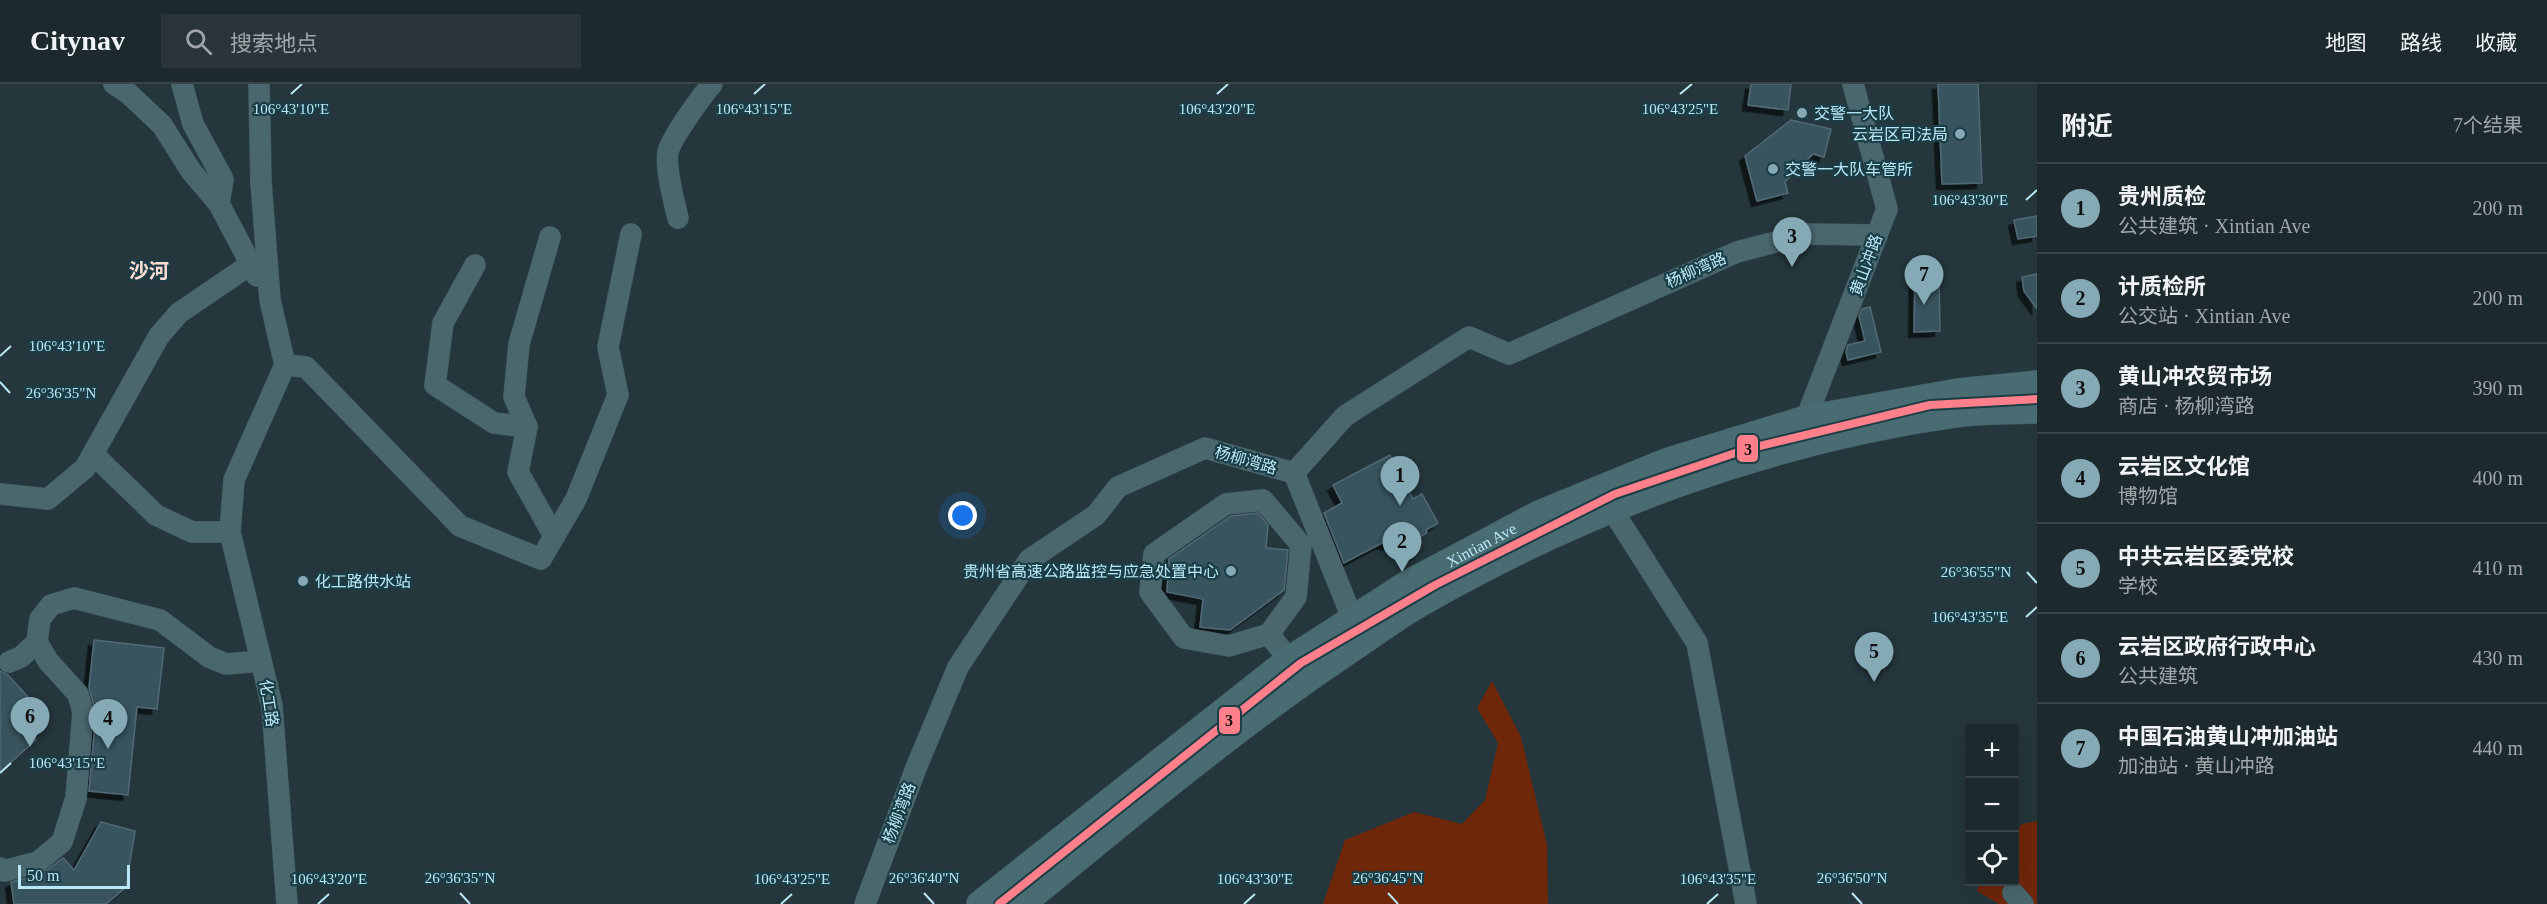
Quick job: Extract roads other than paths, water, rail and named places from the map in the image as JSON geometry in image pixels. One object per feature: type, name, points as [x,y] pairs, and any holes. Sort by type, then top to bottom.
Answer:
[{"type":"main road","name":"Xintian Ave","points":[[980,904],[1289,660],[1409,583],[1539,514],[1666,462],[1810,430],[1958,392],[2037,384]]},
{"type":"main road","name":"Xintian Ave","points":[[1022,904],[1219,745],[1304,681],[1422,602],[1549,536],[1810,430],[1958,414],[2037,410]]},
{"type":"street","points":[[114,84],[128,93],[162,125],[191,171],[219,204],[270,300]]},
{"type":"street","points":[[182,84],[193,124],[223,179],[219,204]]},
{"type":"street","points":[[259,84],[261,182],[270,300],[285,365],[306,367],[460,526],[541,559],[576,499],[618,395],[608,348],[631,234]]},
{"type":"street","points":[[678,218],[671,188],[668,152],[697,102],[712,84]]},
{"type":"street","name":"黄山冲路","points":[[1810,430],[1887,210],[1853,84]]},
{"type":"street","name":"杨柳湾路","points":[[865,904],[916,768],[958,667],[1029,560],[1096,515],[1118,487],[1205,448],[1294,473],[1345,416],[1469,337],[1509,354],[1737,252],[1806,234],[1877,235]]},
{"type":"street","points":[[550,237],[519,344],[514,397],[527,427],[518,472],[554,536]]},
{"type":"street","points":[[0,494],[48,499],[84,468],[159,336],[179,313],[251,264]]},
{"type":"street","points":[[475,265],[443,322],[435,385],[494,423],[527,427]]},
{"type":"street","name":"化工路","points":[[285,365],[265,415],[234,480],[230,532],[272,706],[287,904]]},
{"type":"street","points":[[93,454],[156,514],[192,532],[230,532]]},
{"type":"street","points":[[1294,473],[1353,620]]},
{"type":"street","points":[[1263,500],[1301,545],[1296,597],[1269,634],[1228,646],[1184,638],[1150,592],[1154,554],[1226,504],[1263,500]]},
{"type":"street","points":[[1612,511],[1696,643],[1746,904]]},
{"type":"street","points":[[0,868],[4,871],[38,862],[62,842],[76,798],[83,712],[78,694],[48,661],[37,642],[40,619],[51,604],[74,598],[160,620],[209,657],[226,664],[261,661]]},
{"type":"street","points":[[1269,634],[1289,660]]},
{"type":"street","points":[[9,662],[21,657],[37,642]]},
{"type":"place","name":"交警一大队","points":[[1802,113]]},
{"type":"place","name":"云岩区司法局","points":[[1960,134]]},
{"type":"place","name":"交警一大队车管所","points":[[1773,169]]},
{"type":"place","name":"黄山冲农贸市场","points":[[1792,267]]},
{"type":"place","name":"中国石油黄山冲加油站","points":[[1924,305]]},
{"type":"place","name":"贵州质检","points":[[1400,506]]},
{"type":"place","name":"贵州省高速公路监控与应急处置中心","points":[[1231,571]]},
{"type":"place","name":"计质检所","points":[[1402,572]]},
{"type":"place","name":"化工路供水站","points":[[303,581]]},
{"type":"place","name":"中共云岩区委党校","points":[[1874,682]]},
{"type":"place","name":"云岩区政府行政中心","points":[[30,747]]},
{"type":"place","name":"云岩区文化馆","points":[[108,749]]},
{"type":"district","name":"沙河","points":[[149,271]]}]
